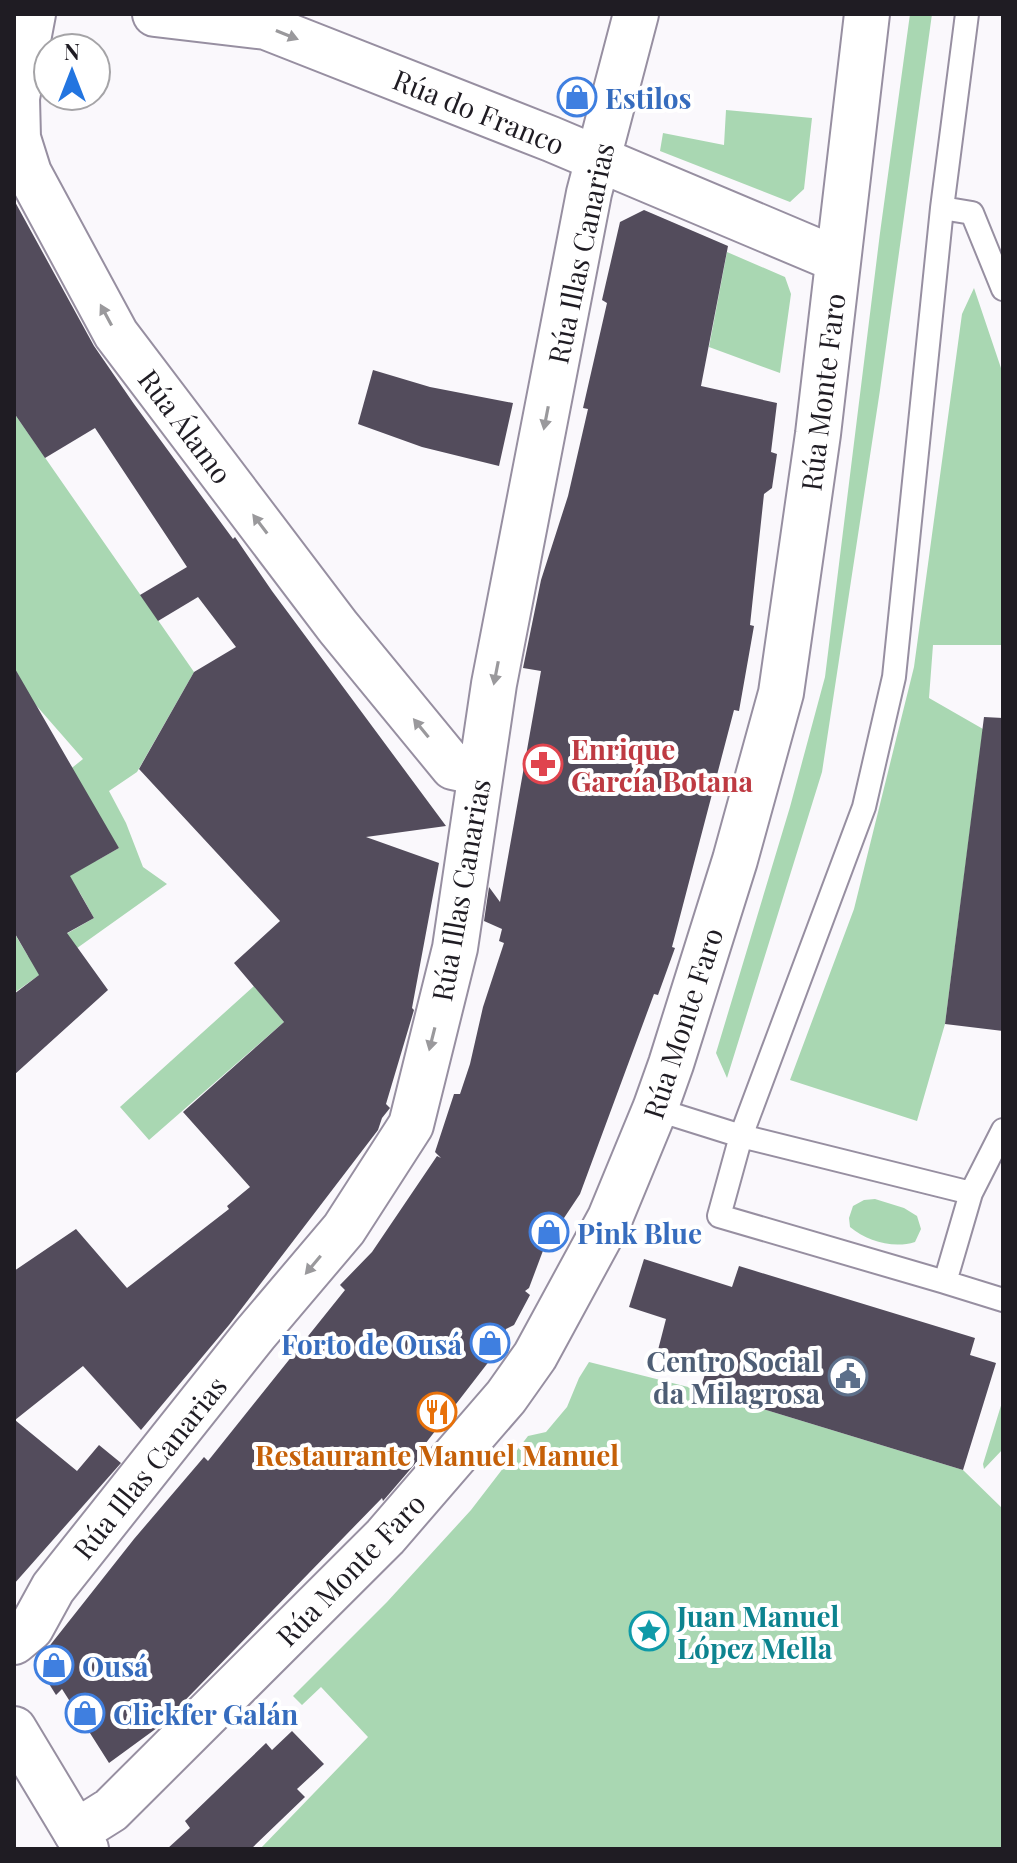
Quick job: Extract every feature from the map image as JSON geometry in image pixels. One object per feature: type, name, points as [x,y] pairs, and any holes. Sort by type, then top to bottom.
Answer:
[{"type":"street","name":"Rúa Álamo","points":[[33,14],[17,98],[18,138],[29,173],[116,334],[338,627],[453,767],[480,773]]},
{"type":"street","name":"Rúa do Franco","points":[[155,14],[266,27],[597,159],[838,260]]},
{"type":"street","name":"Rúa Illas Canarias","points":[[14,1642],[31,1628],[53,1588],[255,1334],[344,1229],[411,1125],[455,948],[494,684],[597,159],[636,14]]},
{"type":"street","name":"Rúa Monte Faro","points":[[81,1840],[385,1537],[506,1397],[535,1356],[610,1218],[655,1109],[735,860],[781,693],[818,434],[867,14]]},
{"type":"street","points":[[14,1729],[81,1840]]},
{"type":"lane","points":[[967,14],[942,208],[894,677],[864,807],[741,1136],[719,1216],[1003,1300]]},
{"type":"lane","points":[[942,208],[972,213],[1003,289]]},
{"type":"lane","points":[[655,1109],[741,1136],[971,1193]]},
{"type":"lane","points":[[945,1282],[971,1193],[1003,1130]]},
{"type":"green space","points":[[910,14],[932,14],[880,390],[822,772],[727,1078],[716,1053],[790,807],[825,677]]},
{"type":"green space","points":[[726,110],[812,118],[804,189],[790,202],[660,151],[663,133],[724,145]]},
{"type":"green space","points":[[727,252],[785,277],[791,294],[780,373],[709,347]]},
{"type":"green space","points":[[974,288],[1003,374],[1003,645],[933,645],[929,698],[983,729],[945,1024],[917,1121],[790,1080],[854,909],[914,667],[962,314]]},
{"type":"green space","points":[[14,413],[194,672],[137,772],[109,791],[126,823],[143,867],[167,884],[14,993],[14,937],[28,956],[94,918],[80,893],[57,871],[90,851],[96,861],[119,848],[63,775],[83,759],[14,680]]},
{"type":"green space","points":[[254,986],[284,1022],[149,1140],[120,1107]]},
{"type":"green space","points":[[875,1199],[904,1208],[917,1216],[921,1229],[915,1242],[898,1245],[881,1242],[850,1227],[853,1206]]},
{"type":"green space","points":[[589,1362],[700,1390],[963,1470],[1003,1509],[1003,1849],[260,1849],[368,1737],[321,1687],[302,1705],[293,1696],[387,1602],[471,1510],[528,1436],[546,1432],[567,1407]]},
{"type":"green space","points":[[1003,1399],[1003,1449],[984,1469],[983,1464]]},
{"type":"building","points":[[14,200],[94,346],[134,404],[446,826],[366,837],[439,863],[414,1010],[386,1104],[390,1108],[378,1130],[229,1325],[141,1430],[83,1366],[15,1420],[77,1471],[99,1445],[121,1463],[14,1584],[14,1271],[76,1229],[127,1288],[229,1209],[227,1206],[250,1187],[183,1112],[284,1022],[234,963],[280,921],[139,769],[194,672],[236,647],[198,597],[158,621],[140,595],[187,567],[95,428],[45,458],[14,413]]},
{"type":"building","points":[[644,210],[728,246],[701,386],[777,403],[771,452],[777,454],[772,488],[764,494],[750,625],[754,626],[739,711],[734,710],[672,947],[675,948],[658,995],[654,994],[580,1194],[544,1248],[529,1288],[525,1291],[530,1295],[514,1325],[506,1329],[497,1351],[422,1448],[426,1451],[383,1501],[382,1498],[161,1725],[109,1763],[62,1689],[56,1695],[36,1663],[134,1539],[204,1457],[208,1461],[345,1290],[340,1285],[372,1252],[437,1156],[441,1158],[435,1152],[454,1094],[460,1094],[470,1064],[483,1007],[504,943],[499,941],[502,929],[484,921],[489,887],[500,902],[541,671],[523,668],[541,580],[568,496],[588,409],[583,408],[607,303],[602,300],[620,222]]},
{"type":"building","points":[[373,370],[430,387],[513,403],[499,466],[422,447],[358,424]]},
{"type":"building","points":[[14,667],[119,848],[70,876],[94,918],[67,933],[108,990],[14,1075],[14,994],[39,975],[14,932]]},
{"type":"building","points":[[984,717],[1003,718],[1003,1031],[945,1024]]},
{"type":"building","name":"Centro Social da Milagrosa","points":[[644,1259],[732,1287],[739,1266],[975,1338],[970,1355],[996,1363],[963,1470],[700,1390],[708,1365],[658,1350],[666,1319],[629,1307]]},
{"type":"building","points":[[292,1731],[324,1764],[297,1789],[305,1797],[251,1849],[167,1849],[190,1828],[185,1821],[266,1743],[272,1750]]},
{"type":"place","name":"Estilos","points":[[577,97]]},
{"type":"place","name":"Enrique García Botana","points":[[543,764]]},
{"type":"place","name":"Pink Blue","points":[[549,1232]]},
{"type":"place","name":"Forto de Ousá","points":[[490,1343]]},
{"type":"place","name":"Centro Social da Milagrosa","points":[[848,1376]]},
{"type":"place","name":"Restaurante Manuel Manuel","points":[[437,1412]]},
{"type":"place","name":"Juan Manuel López Mella","points":[[649,1631]]},
{"type":"place","name":"Ousá","points":[[54,1665]]},
{"type":"place","name":"Clickfer Galán","points":[[85,1713]]}]
